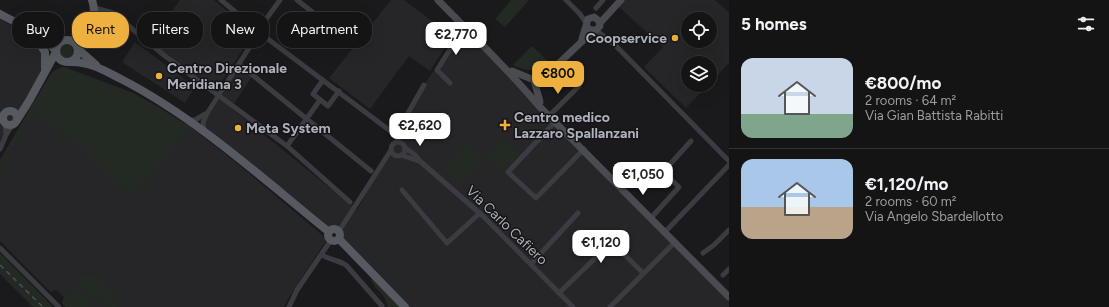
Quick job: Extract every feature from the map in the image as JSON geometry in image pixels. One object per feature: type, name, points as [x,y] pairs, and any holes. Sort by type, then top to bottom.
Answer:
[{"type":"main road","points":[[438,0],[505,68],[538,105],[543,108],[584,149],[729,297]]},
{"type":"main road","points":[[524,88],[530,91],[536,86],[581,41],[594,24],[621,0]]},
{"type":"main road","points":[[0,14],[12,20]]},
{"type":"main road","points":[[4,115],[9,125],[15,122],[44,74],[56,51],[57,45],[72,38]]},
{"type":"main road","points":[[64,40],[72,44]]},
{"type":"main road","points":[[43,48],[45,52],[44,74]]},
{"type":"main road","points":[[53,48],[59,59],[66,62],[76,58],[78,48]]},
{"type":"main road","points":[[78,48],[103,70]]},
{"type":"main road","points":[[44,74],[54,64],[79,62],[103,70],[155,97],[204,132],[333,237],[405,307]]},
{"type":"main road","points":[[505,68],[530,78],[536,86],[543,108]]},
{"type":"main road","points":[[524,88],[530,78],[550,72]]},
{"type":"main road","points":[[4,115],[20,106],[31,95]]},
{"type":"main road","points":[[4,115],[16,115],[15,122]]},
{"type":"main road","points":[[333,237],[341,236],[339,231]]},
{"type":"street","points":[[221,0],[236,12]]},
{"type":"street","points":[[269,17],[280,0]]},
{"type":"street","points":[[297,0],[312,12]]},
{"type":"street","points":[[596,8],[603,0]]},
{"type":"street","points":[[568,2],[594,24],[729,161]]},
{"type":"street","points":[[93,4],[110,12]]},
{"type":"street","points":[[129,26],[165,56],[219,94],[287,146],[350,202]]},
{"type":"street","points":[[450,83],[437,70],[464,27]]},
{"type":"street","points":[[269,39],[395,134],[398,142],[402,143],[405,148],[399,155],[380,169]]},
{"type":"street","points":[[204,132],[203,122],[208,112],[249,48]]},
{"type":"street","points":[[239,64],[371,171]]},
{"type":"street","points":[[323,80],[313,94],[328,106],[339,91]]},
{"type":"street","points":[[395,134],[424,86]]},
{"type":"street","points":[[550,115],[579,86]]},
{"type":"street","points":[[287,146],[320,100]]},
{"type":"street","points":[[188,120],[201,118],[208,112]]},
{"type":"street","points":[[4,115],[6,135]]},
{"type":"street","points":[[556,121],[508,172],[536,198],[584,149]]},
{"type":"street","points":[[0,149],[6,135],[15,122]]},
{"type":"street","points":[[651,218],[679,187],[663,172],[692,141]]},
{"type":"street","points":[[339,231],[392,150],[393,145],[398,142]]},
{"type":"street","name":"Via Carlo Cafiero","points":[[405,148],[414,154],[421,162],[480,213],[573,307]]},
{"type":"street","points":[[392,150],[399,155]]},
{"type":"street","name":"Via Carlo Cafiero","points":[[399,155],[421,162]]},
{"type":"street","points":[[665,232],[729,165]]},
{"type":"street","points":[[402,190],[447,243],[480,213]]},
{"type":"street","points":[[530,264],[578,213]]},
{"type":"street","points":[[703,253],[714,245],[729,230]]},
{"type":"street","points":[[289,307],[297,290],[333,237]]},
{"type":"street","points":[[559,293],[612,242],[643,274]]},
{"type":"street","points":[[610,307],[671,246]]},
{"type":"street","points":[[0,248],[59,307]]},
{"type":"street","points":[[322,254],[330,260],[338,261],[346,265],[382,306]]},
{"type":"street","points":[[723,275],[729,269]]},
{"type":"shaded area","points":[[180,0],[214,0],[228,12],[211,12],[211,48],[244,48],[217,89],[157,48],[203,48],[203,12],[171,12]]},
{"type":"shaded area","points":[[391,0],[404,0],[452,36],[430,71],[409,56],[370,109],[329,78],[353,48],[372,48],[372,24]]},
{"type":"shaded area","points":[[511,0],[529,0],[505,27],[495,19]]},
{"type":"shaded area","points":[[625,0],[715,0],[729,13],[729,63],[717,76],[717,56],[681,56],[681,92],[701,92],[686,108],[644,67],[663,47],[619,7]]},
{"type":"shaded area","points":[[0,19],[12,26],[12,48],[40,48],[42,50],[42,71],[0,143]]},
{"type":"shaded area","points":[[464,27],[729,297],[729,307],[408,307],[347,244],[204,126],[205,121],[220,99],[357,210],[424,85]]},
{"type":"shaded area","points":[[67,42],[72,44],[72,48],[74,48],[73,56],[67,58],[61,56],[59,50],[60,48],[64,48],[64,43]]},
{"type":"shaded area","name":"Centro Direzionale Meridiana 3","points":[[135,42],[137,44],[137,48],[143,48],[195,87],[185,103],[122,62]]},
{"type":"shaded area","points":[[532,46],[551,64],[537,70],[522,69],[513,65]]},
{"type":"shaded area","points":[[239,66],[252,76],[234,104],[222,96]]},
{"type":"shaded area","points":[[64,67],[133,93],[159,107],[184,124],[187,124],[239,165],[327,239],[284,307],[66,307],[62,303],[64,297],[56,290],[51,292],[0,241],[0,160],[50,75],[55,70]]},
{"type":"shaded area","points":[[64,67],[133,93],[191,127],[133,196],[87,156],[88,154],[36,113],[25,126],[13,147],[11,146],[3,159],[6,161],[3,165],[0,164],[0,160],[50,75],[55,70]]},
{"type":"shaded area","points":[[504,139],[520,154],[502,172],[486,157]]},
{"type":"shaded area","points":[[469,143],[484,157],[457,184],[443,169]]},
{"type":"shaded area","points":[[0,253],[53,307],[33,307],[0,274]]},
{"type":"shaded area","points":[[87,274],[98,279],[106,287],[118,307],[110,307],[96,295],[93,299],[78,287],[77,284],[81,280],[78,278]]},
{"type":"shaded area","points":[[374,278],[401,307],[388,307],[385,298],[371,280]]},
{"type":"shaded area","points":[[73,286],[91,302],[88,305],[91,307],[66,307],[62,303],[64,297]]},
{"type":"railway","points":[[0,265],[43,307]]},
{"type":"place","name":"Coopservice","points":[[675,38]]},
{"type":"place","name":"Centro Direzionale Meridiana 3","points":[[159,76]]},
{"type":"place","name":"Centro medico Lazzaro Spallanzani","points":[[505,125]]},
{"type":"place","name":"Meta System","points":[[238,128]]}]
